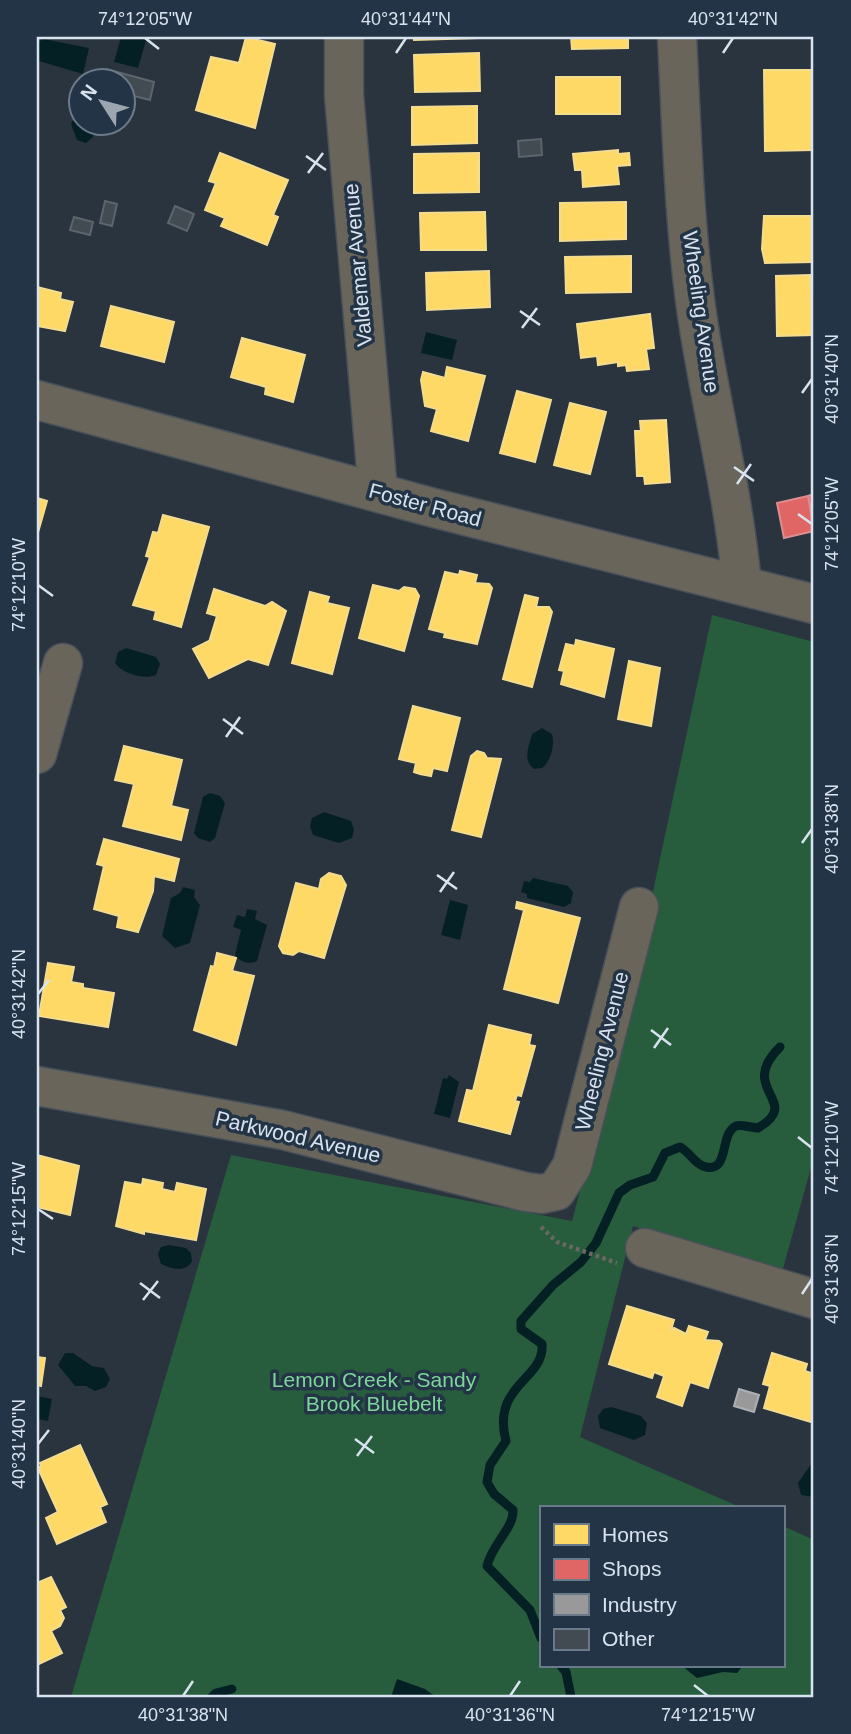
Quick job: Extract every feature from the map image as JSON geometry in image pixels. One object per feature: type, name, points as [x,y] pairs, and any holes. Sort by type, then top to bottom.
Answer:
[{"type":"street","name":"Valdemar Avenue","points":[[344,37],[344,95],[378,492]]},
{"type":"street","name":"Wheeling Avenue","points":[[677,37],[684,176],[700,331],[734,502],[742,585]]},
{"type":"street","name":"Foster Road","points":[[37,400],[378,492],[814,604]]},
{"type":"street","points":[[37,754],[63,663]]},
{"type":"street","name":"Wheeling Avenue","points":[[548,1206],[572,1166],[639,906]]},
{"type":"street","name":"Parkwood Avenue","points":[[37,1086],[284,1130],[542,1194],[548,1206]]},
{"type":"street","points":[[635,1257],[814,1299]]},
{"type":"path","points":[[548,1206],[548,1236],[567,1245],[635,1257]]},
{"type":"green space","name":"Lemon Creek - Sandy Brook Bluebelt","points":[[712,615],[814,642],[814,1157],[782,1272],[633,1226],[580,1437],[737,1506],[540,1506],[540,1668],[784,1668],[784,1526],[814,1540],[814,1697],[71,1697],[231,1155],[572,1221],[626,1018]]},
{"type":"shaded area","points":[[121,37],[147,37],[138,68],[114,62]]},
{"type":"shaded area","points":[[44,39],[89,48],[85,66],[66,66],[66,69],[39,61],[37,42]]},
{"type":"shaded area","points":[[76,136],[93,136],[86,143],[77,140]]},
{"type":"shaded area","points":[[426,332],[457,340],[452,360],[421,353]]},
{"type":"shaded area","points":[[126,648],[156,657],[160,664],[156,675],[140,676],[119,667],[115,663],[118,652]]},
{"type":"shaded area","points":[[542,728],[552,734],[553,748],[545,765],[534,769],[528,762],[528,748],[532,734]]},
{"type":"shaded area","points":[[210,793],[220,796],[225,803],[215,838],[210,842],[198,838],[194,833],[203,797]]},
{"type":"shaded area","points":[[324,812],[351,821],[354,830],[352,838],[339,843],[313,835],[310,826],[312,818]]},
{"type":"shaded area","points":[[533,878],[568,886],[573,892],[571,903],[564,907],[527,898],[527,894],[521,892],[524,881],[530,882]]},
{"type":"shaded area","points":[[183,887],[195,890],[194,897],[200,905],[190,943],[175,948],[162,936],[171,898],[180,893]]},
{"type":"shaded area","points":[[450,900],[468,905],[460,940],[441,935]]},
{"type":"shaded area","points":[[247,909],[257,911],[255,919],[267,925],[257,961],[251,963],[242,961],[235,955],[241,930],[233,927],[237,915],[245,917]]},
{"type":"shaded area","points":[[449,1075],[459,1082],[450,1118],[434,1114],[443,1078],[447,1079]]},
{"type":"shaded area","points":[[169,1245],[186,1248],[191,1253],[192,1261],[189,1265],[178,1269],[161,1264],[158,1254],[161,1247]]},
{"type":"shaded area","points":[[65,1353],[73,1353],[92,1366],[104,1368],[110,1379],[106,1387],[95,1391],[86,1386],[75,1386],[58,1365]]},
{"type":"shaded area","points":[[37,1396],[52,1399],[48,1421],[37,1419]]},
{"type":"shaded area","points":[[611,1407],[641,1416],[647,1423],[645,1435],[634,1440],[600,1428],[598,1416],[603,1409]]},
{"type":"shaded area","points":[[814,1460],[814,1497],[801,1495],[798,1483]]},
{"type":"shaded area","points":[[684,1668],[741,1668],[737,1673],[723,1672],[697,1678]]},
{"type":"shaded area","points":[[397,1679],[425,1689],[436,1697],[391,1697]]},
{"type":"building: Homes","points":[[246,37],[275,44],[255,128],[196,110],[211,57],[239,63]]},
{"type":"building: Homes","points":[[414,37],[479,37],[479,38],[414,40]]},
{"type":"building: Homes","points":[[571,37],[628,37],[628,48],[572,49]]},
{"type":"building: Homes","points":[[479,53],[480,91],[415,92],[414,55]]},
{"type":"building: Homes","points":[[764,70],[814,70],[814,150],[765,151]]},
{"type":"building: Homes","points":[[556,77],[620,77],[620,114],[556,114]]},
{"type":"building: Homes","points":[[477,106],[477,143],[412,145],[412,107]]},
{"type":"building: Homes","points":[[618,150],[618,154],[629,153],[630,165],[617,166],[619,184],[583,187],[582,170],[575,170],[573,154]]},
{"type":"building: Homes","points":[[220,153],[288,180],[273,215],[278,217],[267,245],[221,226],[225,218],[205,210],[216,183],[209,181]]},
{"type":"building: Homes","points":[[479,153],[479,192],[414,193],[414,154]]},
{"type":"building: Homes","points":[[626,202],[626,239],[560,241],[560,203]]},
{"type":"building: Homes","points":[[485,212],[486,250],[421,250],[420,213]]},
{"type":"building: Homes","points":[[764,216],[814,216],[814,262],[765,263],[762,249]]},
{"type":"building: Homes","points":[[631,256],[631,292],[566,293],[565,257]]},
{"type":"building: Homes","points":[[489,271],[490,307],[427,310],[426,273]]},
{"type":"building: Homes","points":[[810,275],[814,335],[777,336],[776,276]]},
{"type":"building: Homes","points":[[37,287],[61,293],[60,299],[73,302],[65,331],[37,326]]},
{"type":"building: Homes","points":[[111,306],[174,322],[164,362],[101,346]]},
{"type":"building: Homes","points":[[650,314],[654,348],[646,349],[649,369],[627,371],[626,365],[618,366],[618,362],[598,365],[597,356],[581,358],[577,324]]},
{"type":"building: Homes","points":[[242,338],[305,355],[293,402],[265,394],[266,387],[231,377]]},
{"type":"building: Homes","points":[[447,367],[485,376],[468,441],[431,431],[437,409],[425,406],[421,380],[423,372],[445,378]]},
{"type":"building: Homes","points":[[517,391],[551,400],[535,462],[500,453]]},
{"type":"building: Homes","points":[[570,403],[606,412],[590,474],[554,465]]},
{"type":"building: Homes","points":[[666,420],[670,482],[645,484],[644,476],[637,476],[635,431],[641,431],[640,421]]},
{"type":"building: Homes","points":[[37,498],[47,501],[37,536]]},
{"type":"building: Homes","points":[[163,515],[209,527],[181,627],[154,619],[156,611],[133,605],[150,557],[146,556],[153,532],[158,533]]},
{"type":"building: Homes","points":[[460,571],[477,575],[475,583],[489,584],[492,588],[477,644],[444,637],[445,633],[429,629],[445,572],[459,575]]},
{"type":"building: Homes","points":[[373,585],[399,591],[404,587],[415,589],[419,596],[404,651],[359,638]]},
{"type":"building: Homes","points":[[214,589],[265,606],[272,602],[286,611],[268,665],[248,659],[209,678],[193,649],[213,639],[210,639],[217,616],[207,613]]},
{"type":"building: Homes","points":[[310,592],[329,597],[327,603],[349,608],[332,674],[292,663]]},
{"type":"building: Homes","points":[[525,595],[538,598],[536,607],[549,607],[552,612],[532,687],[503,679]]},
{"type":"building: Homes","points":[[576,640],[614,649],[604,697],[561,684],[564,671],[559,670],[566,644],[575,646]]},
{"type":"building: Homes","points":[[629,661],[660,668],[651,726],[618,719]]},
{"type":"building: Homes","points":[[413,706],[460,718],[447,771],[433,768],[431,776],[420,774],[414,772],[416,763],[399,759]]},
{"type":"building: Homes","points":[[124,746],[182,760],[171,806],[188,810],[181,840],[123,826],[134,784],[115,780]]},
{"type":"building: Homes","points":[[477,751],[484,753],[487,758],[501,759],[481,837],[452,830],[471,756]]},
{"type":"building: Homes","points":[[104,839],[179,859],[174,881],[154,876],[153,891],[138,932],[117,927],[119,916],[94,909],[104,866],[97,864]]},
{"type":"building: Homes","points":[[329,873],[341,876],[346,885],[324,958],[299,951],[293,955],[283,953],[279,946],[296,883],[319,889],[321,879]]},
{"type":"building: Homes","points":[[517,902],[580,918],[558,1003],[504,989],[524,910],[516,908]]},
{"type":"building: Homes","points":[[217,953],[236,958],[232,971],[254,976],[236,1045],[194,1030]]},
{"type":"building: Homes","points":[[48,963],[74,967],[71,982],[83,984],[83,988],[114,993],[108,1027],[39,1016]]},
{"type":"building: Homes","points":[[489,1025],[531,1035],[529,1045],[535,1046],[521,1096],[517,1095],[515,1101],[519,1102],[510,1134],[459,1121],[467,1090],[473,1091]]},
{"type":"building: Homes","points":[[37,1155],[79,1166],[70,1215],[37,1207]]},
{"type":"building: Homes","points":[[143,1179],[163,1183],[162,1189],[175,1192],[177,1183],[206,1189],[196,1240],[144,1231],[144,1234],[116,1226],[125,1182],[142,1185]]},
{"type":"building: Homes","points":[[627,1306],[674,1320],[671,1330],[674,1328],[686,1334],[689,1326],[708,1332],[705,1340],[719,1341],[722,1344],[708,1388],[690,1382],[682,1406],[657,1397],[664,1376],[654,1372],[652,1378],[609,1364]]},
{"type":"building: Homes","points":[[772,1353],[807,1364],[805,1371],[814,1374],[814,1423],[764,1408],[770,1386],[763,1384]]},
{"type":"building: Homes","points":[[37,1357],[45,1358],[41,1386],[37,1385]]},
{"type":"building: Homes","points":[[80,1445],[107,1504],[100,1507],[106,1522],[57,1544],[46,1518],[58,1512],[38,1468],[40,1463]]},
{"type":"building: Homes","points":[[51,1577],[66,1607],[60,1610],[64,1618],[60,1626],[51,1631],[62,1653],[37,1665],[37,1583]]},
{"type":"building: Shops","points":[[814,494],[814,523],[808,496]]},
{"type":"building: Shops","points":[[808,496],[814,531],[784,538],[777,503]]},
{"type":"building: Industry","points":[[739,1389],[759,1395],[754,1412],[734,1406]]},
{"type":"building: Other","points":[[136,77],[154,82],[150,100],[136,96]]},
{"type":"building: Other","points":[[541,139],[542,155],[519,157],[518,141]]},
{"type":"building: Other","points":[[105,201],[117,204],[112,226],[100,223]]},
{"type":"building: Other","points":[[175,206],[194,214],[187,231],[168,223]]},
{"type":"building: Other","points":[[74,217],[93,222],[90,235],[70,230]]},
{"type":"waterway","points":[[540,1635],[530,1610],[487,1566],[493,1550],[510,1523],[513,1510],[494,1494],[487,1482],[490,1465],[506,1441],[503,1422],[506,1407],[541,1356],[542,1344],[521,1329],[521,1321],[553,1285],[581,1262],[596,1243],[619,1193],[630,1185],[653,1177],[665,1153],[680,1147],[699,1164],[713,1167],[722,1158],[731,1130],[736,1126],[758,1128],[770,1119],[775,1110],[774,1102],[764,1074],[768,1062],[780,1047]]},
{"type":"waterway","points":[[563,1668],[571,1697]]},
{"type":"waterway","points":[[212,1697],[216,1693],[232,1689]]}]
